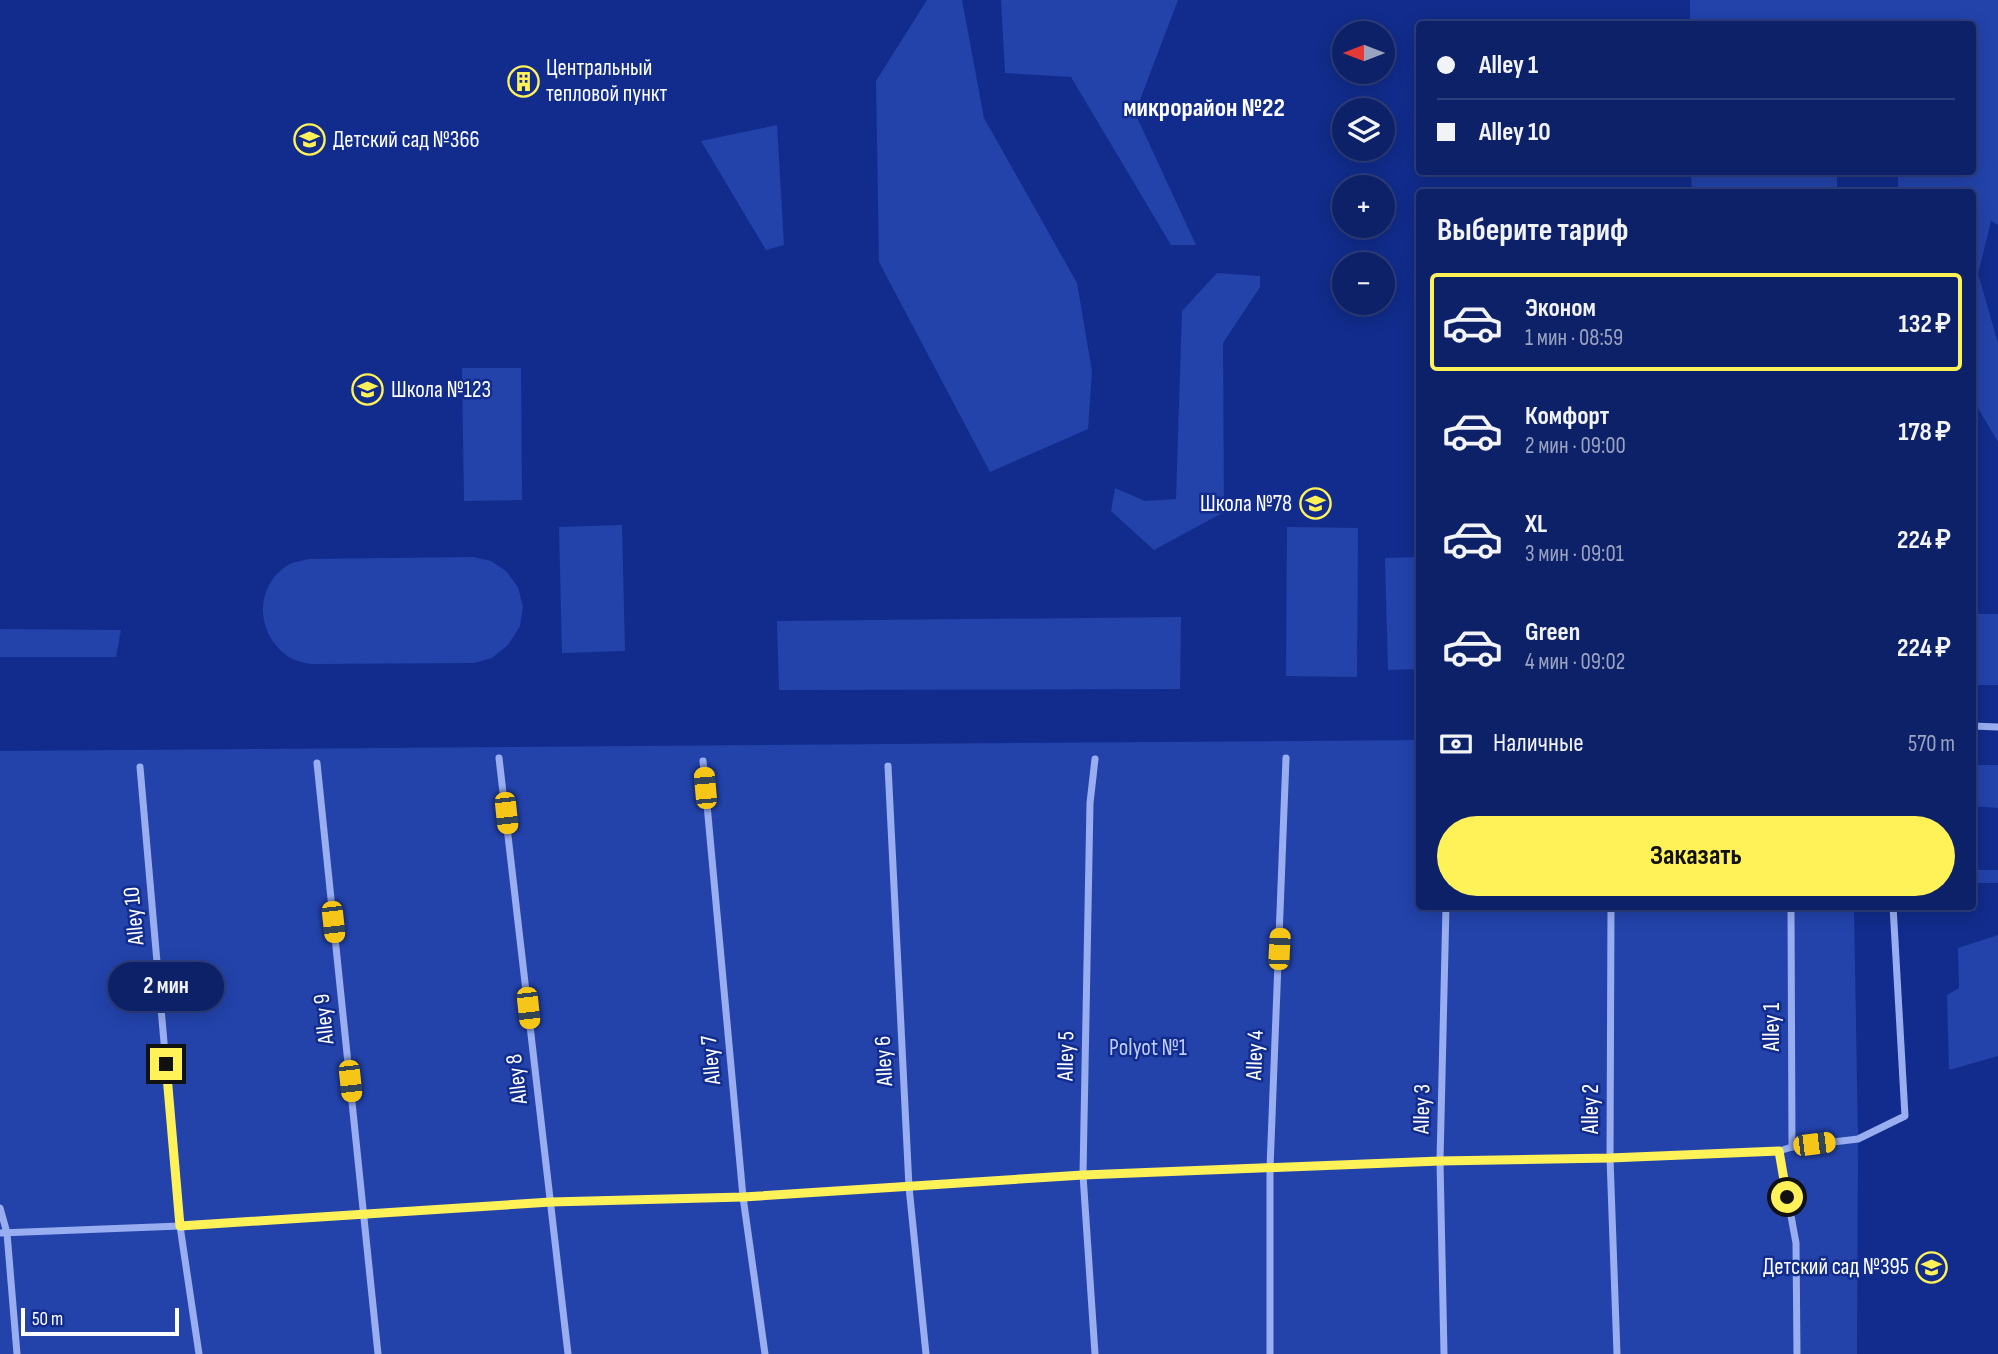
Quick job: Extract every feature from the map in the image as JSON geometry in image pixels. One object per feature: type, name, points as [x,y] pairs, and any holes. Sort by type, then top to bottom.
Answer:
[{"type":"street","points":[[1976,726],[1998,727]]},
{"type":"street","name":"Alley 8","points":[[499,758],[568,1354]]},
{"type":"street","name":"Alley 4","points":[[1270,1354],[1270,1168],[1286,758]]},
{"type":"street","name":"Alley 5","points":[[1095,759],[1090,803],[1083,1175],[1096,1354]]},
{"type":"street","name":"Alley 7","points":[[703,761],[743,1197],[765,1354]]},
{"type":"street","name":"Alley 9","points":[[317,763],[378,1354]]},
{"type":"street","name":"Alley 6","points":[[888,766],[909,1187],[926,1354]]},
{"type":"street","name":"Alley 10","points":[[140,767],[180,1226],[198,1354]]},
{"type":"street","name":"Alley 3","points":[[1444,1354],[1440,1161],[1446,910]]},
{"type":"street","name":"Alley 2","points":[[1611,910],[1610,1158],[1616,1354]]},
{"type":"street","name":"Alley 1","points":[[1791,910],[1792,1147]]},
{"type":"street","points":[[3,1233],[180,1226],[551,1202],[743,1197],[1083,1175],[1779,1151],[1858,1139],[1905,1116],[1893,910]]},
{"type":"street","points":[[1779,1151],[1796,1243],[1797,1354]]},
{"type":"street","points":[[0,1208],[17,1354]]},
{"type":"green space","points":[[927,0],[962,0],[984,118],[1077,283],[1092,371],[1088,429],[990,472],[879,262],[876,81]]},
{"type":"green space","points":[[1001,0],[1178,0],[1135,113],[1196,245],[1171,245],[1071,77],[1005,73]]},
{"type":"green space","points":[[1690,0],[1998,0],[1998,225],[1991,221],[1978,274],[1998,343],[1998,442],[1976,405],[1976,189],[1898,189],[1898,175],[1976,175],[1976,21],[1690,21]]},
{"type":"green space","points":[[777,125],[784,245],[766,250],[701,141]]},
{"type":"green space","points":[[1691,175],[1837,175],[1837,189],[1692,189]]},
{"type":"green space","points":[[1217,273],[1260,276],[1260,287],[1223,343],[1224,512],[1154,550],[1111,511],[1115,488],[1145,501],[1176,499],[1182,311]]},
{"type":"green space","points":[[462,368],[521,368],[522,500],[464,501]]},
{"type":"green space","points":[[622,525],[625,651],[562,653],[559,527]]},
{"type":"green space","points":[[1287,527],[1358,528],[1357,677],[1286,676]]},
{"type":"green space","points":[[473,557],[491,561],[506,571],[518,587],[523,607],[520,626],[508,645],[492,658],[474,663],[310,664],[291,658],[278,648],[265,624],[264,598],[269,586],[277,574],[292,563],[309,559]]},
{"type":"green space","points":[[1416,557],[1416,669],[1388,670],[1385,558]]},
{"type":"green space","points":[[1976,614],[1998,614],[1998,685],[1976,685]]},
{"type":"green space","points":[[1181,617],[1180,689],[779,690],[777,621]]},
{"type":"green space","points":[[0,629],[121,630],[116,657],[0,657]]},
{"type":"green space","name":"Polyot №1","points":[[1416,740],[1416,910],[1854,910],[1858,1139],[1857,1354],[0,1354],[0,751]]},
{"type":"green space","points":[[1976,765],[1998,765],[1998,808],[1976,806]]},
{"type":"green space","points":[[1976,870],[1998,870],[1998,883],[1976,883]]},
{"type":"green space","points":[[1998,935],[1998,1056],[1949,1070],[1947,995],[1959,988],[1958,948]]},
{"type":"place","name":"Центральный тепловой пункт","points":[[523,81]]},
{"type":"place","name":"Детский сад №366","points":[[310,140]]},
{"type":"place","name":"Школа №123","points":[[368,390]]},
{"type":"place","name":"Школа №78","points":[[1315,504]]},
{"type":"place","name":"Детский сад №395","points":[[1932,1267]]},
{"type":"district","name":"микрорайон №22","points":[[1204,108]]},
{"type":"route","points":[[166,1064],[180,1226],[551,1202],[743,1197],[1083,1175],[1779,1151],[1787,1197]]}]
